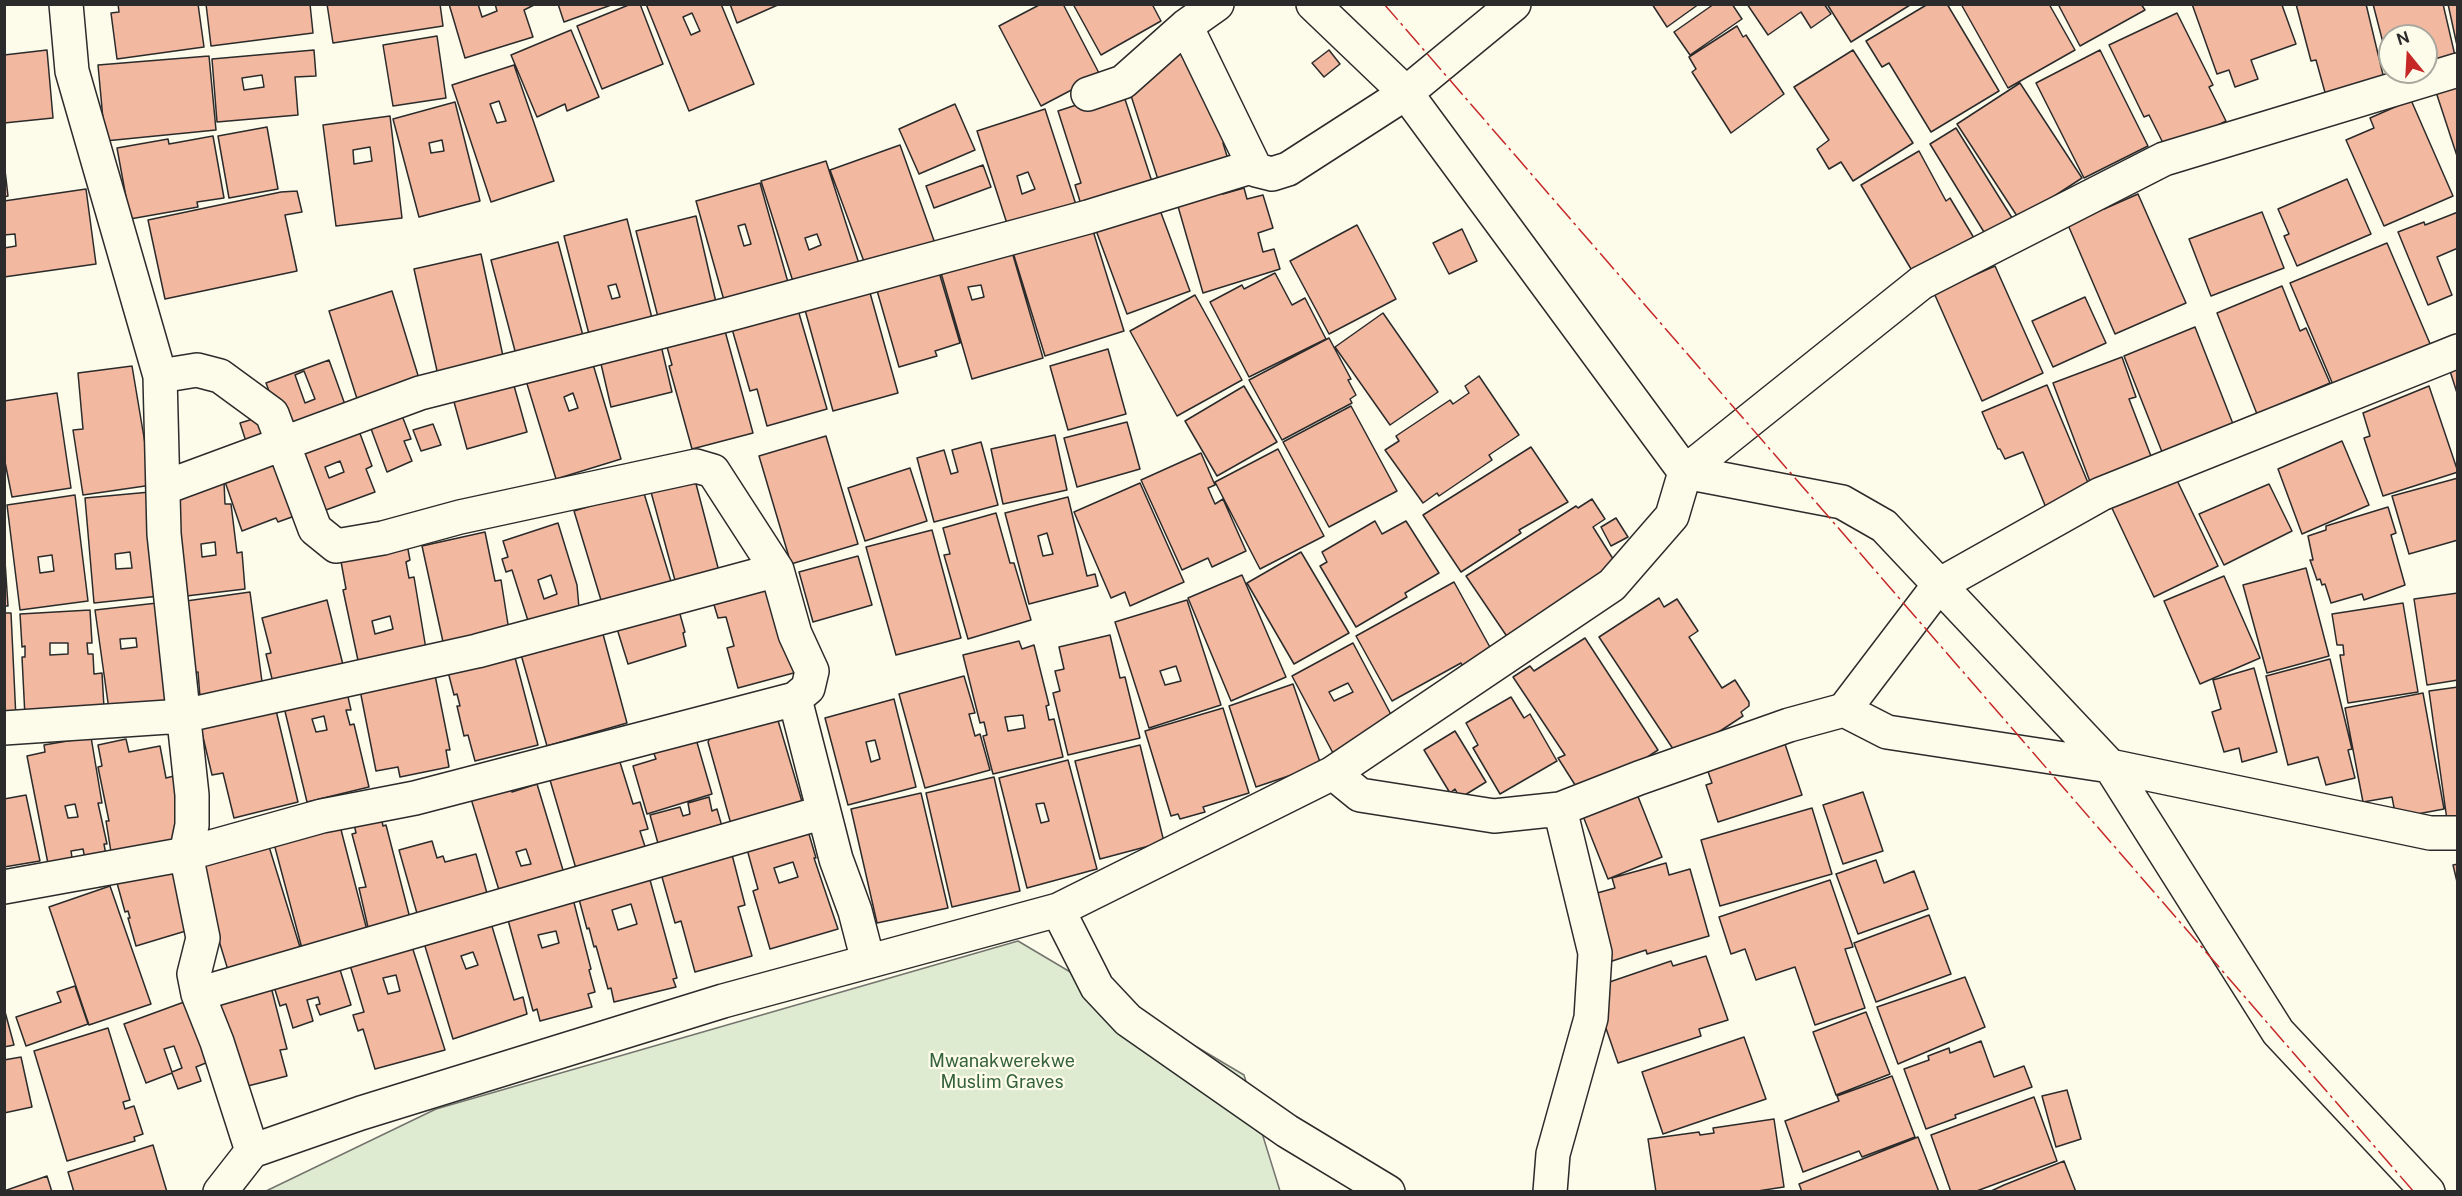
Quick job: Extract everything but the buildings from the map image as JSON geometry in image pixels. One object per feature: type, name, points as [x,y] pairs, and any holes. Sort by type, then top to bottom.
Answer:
[{"type":"street","points":[[66,4],[72,71],[160,375],[164,534],[192,795],[192,825],[186,854],[202,938],[194,974],[198,994],[217,1042],[252,1151]]},
{"type":"street","points":[[1088,94],[1123,82],[1186,26],[1217,4]]},
{"type":"street","points":[[1313,4],[1406,93],[1685,472],[1842,501],[1884,526],[2110,766],[2278,1032],[2428,1191]]},
{"type":"street","points":[[1186,26],[1256,170],[1272,174],[1288,169],[1406,93],[1514,4]]},
{"type":"street","points":[[220,1191],[252,1151],[431,1090],[723,1001],[1058,909],[1333,773],[1612,585],[1672,516],[1685,472],[1921,283],[2164,159],[2457,70]]},
{"type":"street","points":[[163,488],[282,446],[420,393],[730,314],[1088,217],[1254,166]]},
{"type":"street","points":[[1333,773],[1360,795],[1494,816],[1560,809],[1638,778],[1789,725],[1844,710],[1939,585],[2101,494],[2457,351]]},
{"type":"street","points":[[4,887],[186,854],[322,816],[415,798],[795,699],[808,688],[812,671],[795,634],[777,570],[713,471],[696,466],[460,517],[383,538],[336,546],[315,529],[282,446],[272,414],[220,376],[197,370],[160,375]]},
{"type":"street","points":[[4,728],[183,716],[477,651],[777,570]]},
{"type":"street","points":[[795,699],[836,859],[855,910],[868,961]]},
{"type":"street","points":[[1844,710],[1887,732],[2110,766],[2430,833],[2457,833]]},
{"type":"street","points":[[1550,1191],[1554,1154],[1591,1018],[1595,953],[1560,809]]},
{"type":"street","points":[[198,994],[824,812]]},
{"type":"street","points":[[1058,909],[1097,987],[1128,1020],[1287,1131],[1388,1191]]},
{"type":"green space","name":"Mwanakwerekwe Muslim Graves","points":[[1018,941],[1244,1075],[1280,1191],[264,1192],[436,1109]]},
{"type":"power","points":[[1384,4],[2414,1192]]}]
